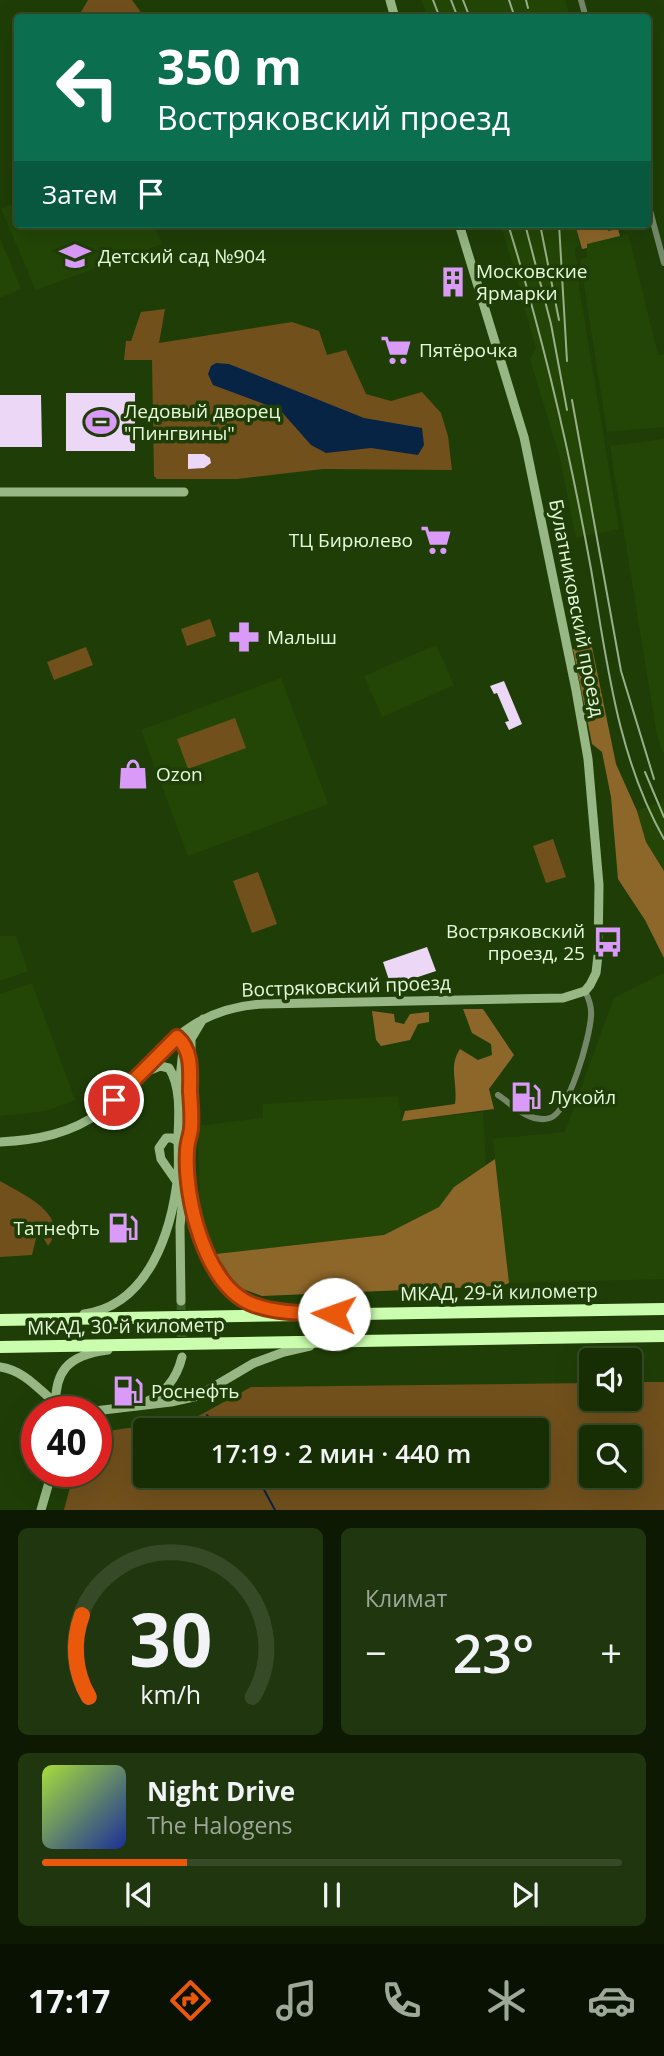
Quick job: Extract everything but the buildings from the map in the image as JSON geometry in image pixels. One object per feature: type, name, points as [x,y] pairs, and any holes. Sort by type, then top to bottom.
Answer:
[{"type":"highway","name":"МКАД, 29-й километр","points":[[334,1314],[664,1308]]},
{"type":"highway","name":"МКАД, 30-й километр","points":[[0,1320],[334,1314]]},
{"type":"highway","points":[[336,1341],[664,1336]]},
{"type":"highway","name":"МКАД, 30-й километр","points":[[0,1348],[336,1341]]},
{"type":"street","points":[[651,214],[664,263]]},
{"type":"street","name":"Булатниковский проезд","points":[[460,228],[524,437],[581,714],[599,886],[596,971],[587,995],[592,1015],[588,1037],[565,1107],[551,1118],[533,1119],[498,1095]]},
{"type":"street","points":[[0,492],[184,492]]},
{"type":"street","name":"Востряковский проезд","points":[[0,1142],[47,1138],[102,1111],[138,1074],[204,1017],[218,1011],[254,1005],[587,995]]},
{"type":"street","points":[[181,1301],[181,1215],[191,1128],[191,1039],[204,1017]]},
{"type":"street","points":[[181,1037],[190,1062]]},
{"type":"street","points":[[181,1037],[177,1096],[177,1181],[181,1215]]},
{"type":"street","points":[[138,1074],[160,1066],[169,1068],[177,1096]]},
{"type":"street","points":[[32,1320],[105,1310],[125,1299],[141,1281],[168,1226],[177,1181],[161,1159],[159,1148],[166,1138],[178,1141],[187,1149]]},
{"type":"street","points":[[187,1163],[197,1226],[218,1275],[232,1292],[254,1305],[268,1309],[334,1314]]},
{"type":"street","points":[[112,1410],[198,1396],[273,1355],[336,1341]]},
{"type":"street","points":[[56,1396],[55,1389],[61,1374],[83,1355],[169,1344]]},
{"type":"street","points":[[128,1407],[141,1404],[159,1394],[175,1377],[182,1356]]},
{"type":"street","points":[[0,1367],[21,1373],[50,1396]]},
{"type":"street","points":[[41,1510],[48,1487]]},
{"type":"shaded area","points":[[88,0],[132,0],[142,14],[80,14]]},
{"type":"shaded area","points":[[421,0],[565,0],[569,14],[427,14]]},
{"type":"shaded area","name":"Детский сад №904","points":[[14,204],[14,228],[155,228],[162,244],[36,290],[1,209]]},
{"type":"shaded area","points":[[502,228],[576,228],[580,246],[575,247],[579,287],[619,529],[576,538],[560,458],[530,359],[536,348]]},
{"type":"shaded area","points":[[576,228],[607,228],[608,231],[618,229],[620,236],[587,244],[587,248],[582,249]]},
{"type":"shaded area","points":[[628,234],[658,355],[664,354],[664,427],[607,432],[580,259],[587,257],[587,244]]},
{"type":"shaded area","points":[[0,238],[21,289],[0,298]]},
{"type":"shaded area","points":[[165,309],[159,343],[292,322],[319,331],[327,355],[346,350],[366,394],[391,401],[422,392],[441,413],[448,436],[452,470],[323,469],[237,479],[157,479],[154,476],[152,360],[124,360],[126,341],[131,341],[141,312]]},
{"type":"shaded area","points":[[664,439],[664,755],[657,736],[610,446]]},
{"type":"shaded area","points":[[210,619],[216,636],[187,646],[181,629]]},
{"type":"shaded area","points":[[436,645],[454,685],[382,717],[364,676]]},
{"type":"shaded area","points":[[86,647],[93,665],[54,680],[47,662]]},
{"type":"shaded area","points":[[592,647],[616,764],[637,811],[646,842],[664,871],[664,958],[645,920],[618,879],[611,797],[602,752],[592,744],[573,649]]},
{"type":"shaded area","points":[[281,678],[328,804],[188,856],[141,730]]},
{"type":"shaded area","points":[[235,718],[246,748],[188,769],[177,739]]},
{"type":"shaded area","points":[[664,801],[664,871],[646,842],[637,811]]},
{"type":"shaded area","points":[[553,839],[566,877],[546,883],[533,846]]},
{"type":"shaded area","points":[[258,872],[277,924],[252,933],[233,881]]},
{"type":"shaded area","points":[[0,936],[16,936],[28,971],[0,981]]},
{"type":"shaded area","points":[[664,973],[664,1279],[509,1283],[493,1139],[565,1132],[614,998]]},
{"type":"shaded area","points":[[32,983],[75,1100],[46,1111],[0,1116],[0,994]]},
{"type":"shaded area","points":[[463,1009],[483,1009],[514,1055],[489,1089],[494,1109],[402,1121],[405,1111],[455,1104],[454,1069],[460,1049],[478,1060],[492,1055],[491,1044],[472,1033]]},
{"type":"shaded area","points":[[372,1011],[394,1014],[395,1022],[404,1024],[410,1014],[429,1012],[429,1022],[418,1024],[410,1040],[381,1046],[376,1040]]},
{"type":"shaded area","points":[[398,1096],[402,1121],[483,1112],[486,1165],[454,1187],[439,1207],[384,1235],[216,1254],[207,1236],[200,1207],[198,1126],[263,1118],[263,1104]]},
{"type":"shaded area","points":[[495,1159],[509,1283],[501,1286],[262,1296],[237,1287],[216,1254],[384,1235],[439,1207],[454,1187]]},
{"type":"shaded area","points":[[0,1181],[31,1199],[49,1215],[54,1225],[54,1235],[48,1246],[44,1239],[44,1228],[38,1230],[32,1255],[0,1257]]},
{"type":"shaded area","points":[[642,1382],[664,1382],[664,1510],[64,1510],[70,1487],[112,1487],[112,1430],[133,1427],[133,1488],[549,1488],[549,1418],[195,1418],[251,1387],[579,1383],[579,1411],[642,1411]]},
{"type":"water","points":[[216,363],[229,364],[364,418],[422,428],[424,445],[418,455],[371,448],[326,453],[311,445],[280,410],[213,385],[208,374],[211,366]]},
{"type":"waterway","points":[[263,1488],[275,1510]]},
{"type":"tunnel","points":[[181,1301],[182,1348]]},
{"type":"railway","points":[[433,0],[438,14]]},
{"type":"railway","points":[[451,0],[456,14]]},
{"type":"railway","points":[[463,0],[468,14]]},
{"type":"railway","points":[[509,0],[514,14]]},
{"type":"railway","points":[[526,0],[528,8]]},
{"type":"railway","points":[[509,228],[533,309],[565,439],[624,741],[648,807],[664,839]]},
{"type":"railway","points":[[526,228],[551,324],[567,410]]},
{"type":"railway","points":[[541,228],[559,320]]},
{"type":"railway","points":[[559,228],[567,361]]},
{"type":"railway","points":[[572,400],[621,671],[654,779]]},
{"type":"railway","points":[[645,772],[664,817]]},
{"type":"place","name":"Детский сад №904","points":[[75,256]]},
{"type":"place","name":"Московские Ярмарки","points":[[453,282]]},
{"type":"place","name":"Пятёрочка","points":[[396,350]]},
{"type":"place","name":"Ледовый дворец \"Пингвины\"","points":[[101,422]]},
{"type":"place","name":"ТЦ Бирюлево","points":[[436,540]]},
{"type":"place","name":"Малыш","points":[[244,637]]},
{"type":"place","name":"Ozon","points":[[133,774]]},
{"type":"place","name":"Востряковский проезд, 25","points":[[608,942]]},
{"type":"place","name":"Лукойл","points":[[526,1097]]},
{"type":"place","name":"Татнефть","points":[[123,1228]]},
{"type":"place","name":"Роснефть","points":[[128,1391]]},
{"type":"route","points":[[114,1100],[177,1037],[184,1043],[190,1062],[191,1128],[187,1163],[190,1189],[197,1226],[218,1275],[232,1292],[254,1305],[292,1312],[334,1314]]}]
